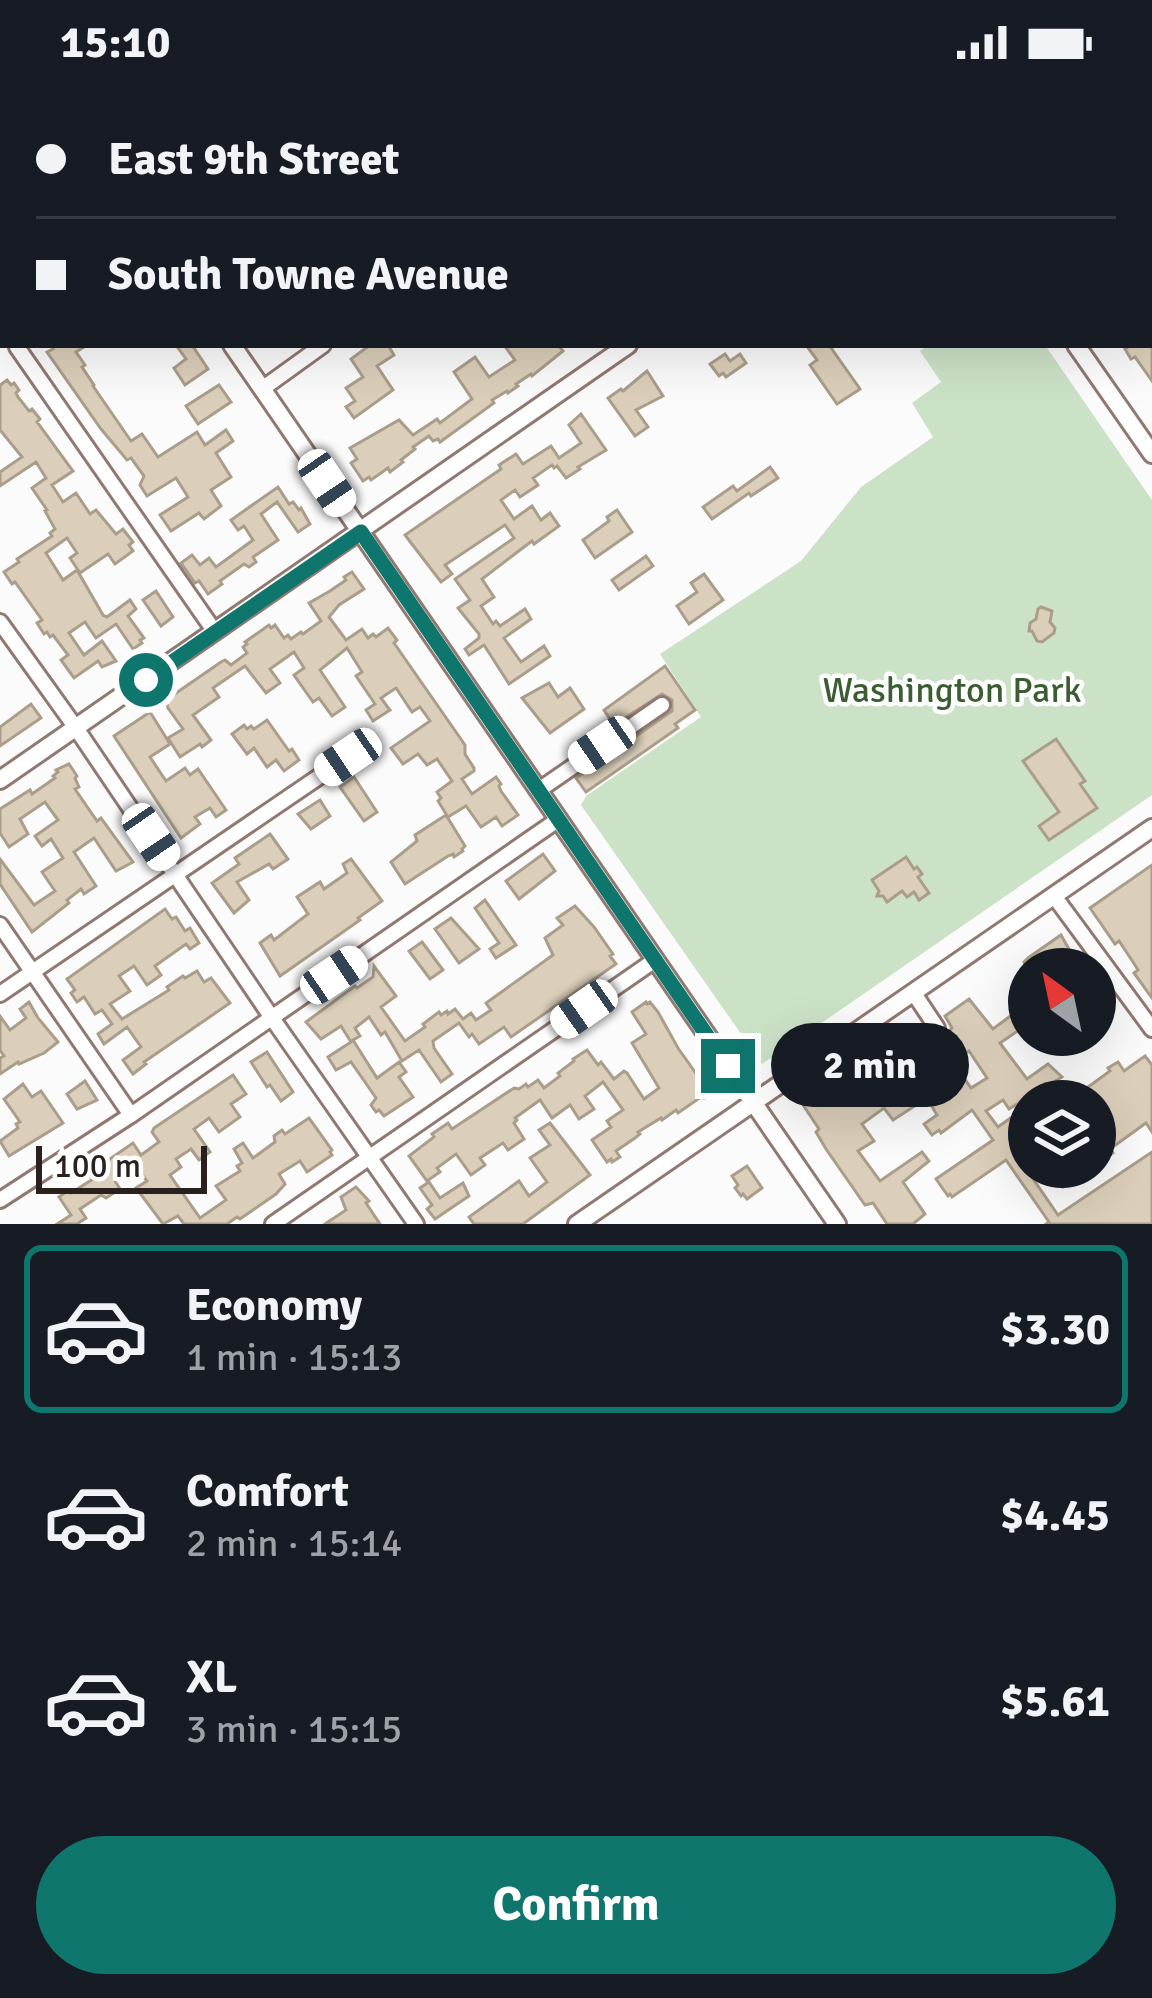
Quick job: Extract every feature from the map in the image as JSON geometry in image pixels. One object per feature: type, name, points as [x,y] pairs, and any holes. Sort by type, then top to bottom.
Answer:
[{"type":"street","points":[[19,348],[215,632]]},
{"type":"street","points":[[234,348],[837,1224]]},
{"type":"street","points":[[262,389],[319,348]]},
{"type":"street","points":[[0,780],[624,348]]},
{"type":"street","points":[[1078,348],[1152,454]]},
{"type":"street","points":[[0,622],[416,1224]]},
{"type":"street","points":[[539,790],[662,705]]},
{"type":"street","points":[[0,994],[348,757]]},
{"type":"street","points":[[0,1200],[560,819]]},
{"type":"street","points":[[578,1224],[1152,828]]},
{"type":"street","points":[[1054,896],[1152,1029]]},
{"type":"street","points":[[0,925],[131,1114]]},
{"type":"street","points":[[274,1224],[656,960]]},
{"type":"street","points":[[913,992],[937,1028]]},
{"type":"green space","name":"Washington Park","points":[[1047,348],[1152,500],[1152,795],[762,1064],[581,805],[586,796],[701,717],[660,654],[801,561],[861,487],[933,437],[912,403],[941,382],[920,351]]},
{"type":"building","points":[[82,348],[76,352],[82,367],[131,441],[142,434],[158,457],[197,432],[205,445],[226,430],[233,441],[216,453],[231,477],[211,490],[221,506],[204,519],[199,513],[171,531],[160,515],[188,497],[176,478],[147,496],[140,485],[144,476],[101,429],[47,352]]},
{"type":"building","points":[[178,348],[194,348],[208,369],[185,385],[174,368],[186,359]]},
{"type":"building","points":[[366,348],[390,348],[394,355],[377,366],[393,390],[354,418],[346,407],[355,401],[346,388],[363,377],[351,359]]},
{"type":"building","points":[[506,348],[563,351],[440,442],[429,436],[390,472],[388,468],[363,481],[351,463],[357,459],[350,448],[399,420],[413,435],[437,419],[440,423],[472,399],[454,372],[475,357],[489,377],[515,360]]},
{"type":"building","points":[[808,348],[831,348],[860,389],[837,404],[810,365],[817,360]]},
{"type":"building","points":[[1152,348],[1152,381],[1135,357],[1131,359],[1125,349]]},
{"type":"building","points":[[725,354],[730,361],[740,354],[746,363],[726,377],[719,376],[710,364]]},
{"type":"building","points":[[647,371],[663,396],[636,410],[648,427],[635,436],[608,398]]},
{"type":"building","points":[[7,380],[14,383],[18,397],[40,419],[37,422],[73,471],[52,485],[63,502],[76,493],[90,514],[96,510],[116,534],[123,529],[133,542],[129,545],[133,551],[115,564],[108,554],[80,573],[70,558],[77,553],[67,538],[46,553],[63,580],[77,570],[103,615],[107,617],[130,600],[136,609],[128,616],[144,638],[133,649],[116,624],[96,638],[85,622],[69,633],[84,655],[102,641],[116,661],[102,667],[98,661],[74,678],[61,660],[68,655],[53,635],[44,634],[37,623],[42,620],[4,572],[55,529],[32,488],[46,478],[36,462],[0,486],[0,472],[22,457],[0,430],[0,385]]},
{"type":"building","points":[[219,385],[231,402],[198,424],[186,406]]},
{"type":"building","points":[[581,414],[606,450],[566,478],[552,465],[533,478],[538,485],[520,497],[515,490],[501,500],[514,519],[532,506],[541,520],[550,513],[559,526],[482,579],[494,597],[481,606],[493,624],[496,621],[500,626],[525,609],[531,619],[504,638],[521,662],[544,646],[550,656],[509,684],[484,645],[469,655],[465,649],[479,634],[458,608],[470,600],[455,579],[514,538],[505,525],[445,565],[452,574],[441,582],[405,535],[516,454],[523,464],[551,446],[559,458],[581,443],[569,425]]},
{"type":"building","points":[[770,467],[778,478],[751,496],[749,493],[712,519],[703,507],[733,486],[737,491]]},
{"type":"building","points":[[278,487],[289,504],[301,508],[310,524],[298,532],[277,502],[261,514],[278,540],[253,557],[256,562],[249,567],[244,564],[208,594],[181,563],[192,555],[200,565],[209,558],[216,567],[253,540],[244,526],[238,530],[231,520]]},
{"type":"building","points":[[617,510],[632,532],[595,558],[583,540]]},
{"type":"building","points":[[646,556],[653,566],[619,590],[612,580]]},
{"type":"building","points":[[352,572],[364,589],[329,617],[346,640],[362,629],[368,638],[388,628],[465,745],[474,771],[462,779],[472,794],[496,777],[501,784],[518,815],[502,826],[496,817],[481,827],[466,806],[448,817],[437,792],[452,781],[437,759],[427,765],[418,754],[403,764],[391,748],[430,721],[420,707],[412,712],[396,688],[381,698],[390,710],[373,721],[366,710],[375,704],[356,676],[362,672],[347,648],[320,670],[345,707],[332,716],[319,698],[313,702],[294,675],[304,668],[294,652],[270,669],[280,683],[266,693],[245,666],[213,688],[219,697],[193,715],[211,740],[202,747],[180,757],[168,738],[183,729],[168,708],[169,698],[221,662],[231,665],[247,653],[245,642],[269,625],[275,625],[284,638],[303,634],[321,621],[309,603]]},
{"type":"building","points":[[704,574],[723,600],[689,624],[677,606],[697,592],[691,583]]},
{"type":"building","points":[[156,591],[173,617],[161,626],[143,600]]},
{"type":"building","points":[[1041,607],[1052,611],[1050,622],[1055,628],[1042,642],[1029,631]]},
{"type":"building","points":[[665,666],[695,710],[675,724],[678,728],[586,792],[576,778],[672,711],[672,700],[662,694],[614,725],[604,710]]},
{"type":"building","points":[[549,683],[558,697],[570,688],[584,709],[550,733],[522,698]]},
{"type":"building","points":[[31,704],[41,718],[0,746],[0,727]]},
{"type":"building","points":[[150,712],[170,744],[150,757],[166,781],[185,768],[190,775],[198,769],[226,810],[216,817],[210,808],[195,817],[200,824],[181,838],[114,736]]},
{"type":"building","points":[[267,720],[299,760],[284,771],[276,760],[267,767],[254,748],[247,754],[232,734],[244,725],[254,729]]},
{"type":"building","points":[[1056,739],[1097,808],[1049,840],[1039,826],[1059,812],[1023,761]]},
{"type":"building","points":[[69,764],[77,776],[79,787],[75,789],[133,862],[116,871],[94,838],[74,852],[96,886],[84,894],[81,889],[32,932],[0,884],[0,859],[34,905],[55,891],[42,872],[63,858],[51,839],[42,846],[35,836],[58,820],[45,802],[20,819],[28,834],[9,847],[0,833],[0,809],[30,790],[32,794]]},
{"type":"building","points":[[354,777],[377,812],[364,821],[340,787]]},
{"type":"building","points":[[320,800],[330,816],[311,829],[298,814]]},
{"type":"building","points":[[446,815],[465,846],[463,851],[405,884],[391,862],[417,841],[415,835]]},
{"type":"building","points":[[270,834],[288,859],[237,882],[249,900],[234,913],[212,883],[239,864],[235,858]]},
{"type":"building","points":[[543,854],[555,871],[519,899],[506,881]]},
{"type":"building","points":[[906,857],[922,874],[918,877],[929,893],[919,900],[914,892],[907,897],[902,891],[887,902],[877,896],[872,880]]},
{"type":"building","points":[[351,859],[382,901],[280,976],[260,943],[271,935],[274,940],[308,914],[297,897],[320,882],[324,889],[347,873],[343,864]]},
{"type":"building","points":[[1152,865],[1152,998],[1119,941],[1115,944],[1090,908]]},
{"type":"building","points":[[485,900],[516,945],[496,958],[490,949],[499,943],[475,908]]},
{"type":"building","points":[[575,906],[616,964],[511,1037],[504,1027],[479,1044],[459,1023],[433,1041],[452,1074],[441,1082],[419,1050],[402,1061],[385,1032],[381,1035],[369,1017],[355,1028],[360,1036],[353,1040],[377,1078],[399,1062],[406,1072],[399,1077],[413,1097],[384,1116],[371,1105],[376,1098],[351,1062],[336,1070],[328,1057],[351,1042],[341,1026],[321,1039],[306,1022],[373,977],[374,966],[396,996],[381,1007],[405,1041],[439,1012],[448,1014],[455,1009],[463,1019],[471,1013],[476,1020],[491,1010],[486,1003],[553,955],[545,938],[563,925],[557,918]]},
{"type":"building","points":[[165,909],[185,931],[190,928],[199,943],[190,949],[186,944],[155,966],[161,975],[147,985],[134,966],[119,976],[130,991],[110,1004],[122,1019],[197,971],[204,982],[211,978],[230,1003],[133,1074],[123,1060],[141,1047],[127,1027],[104,1044],[98,1034],[112,1024],[102,1010],[95,1014],[84,997],[77,1002],[67,979]]},
{"type":"building","points":[[451,918],[479,949],[459,963],[435,929]]},
{"type":"building","points":[[1061,935],[1068,948],[1043,948]]},
{"type":"building","points":[[422,942],[443,970],[430,979],[409,951]]},
{"type":"building","points":[[969,999],[993,1029],[1008,1018],[1008,1038],[1000,1043],[1027,1079],[1048,1064],[1062,1077],[1057,1080],[1008,1080],[1008,1108],[1003,1100],[986,1111],[998,1127],[1008,1120],[1008,1163],[952,1197],[936,1179],[993,1140],[972,1110],[932,1135],[924,1124],[937,1115],[927,1098],[893,1120],[884,1108],[862,1124],[874,1141],[858,1151],[880,1181],[922,1152],[929,1161],[903,1182],[925,1214],[913,1224],[887,1224],[873,1203],[865,1205],[826,1149],[803,1105],[835,1083],[839,1089],[898,1047],[895,1043],[906,1034],[915,1046],[930,1036],[942,1038],[952,1028],[945,1016]],"holes":[[[969,1051],[987,1078],[971,1088],[953,1063]]]},
{"type":"building","points":[[29,1002],[58,1042],[0,1074],[4,1056],[0,1016],[10,1030],[26,1018],[20,1009]]},
{"type":"building","points":[[646,1002],[658,1012],[709,1092],[704,1098],[638,1132],[616,1151],[620,1157],[612,1162],[607,1162],[592,1140],[611,1127],[607,1121],[623,1110],[603,1082],[585,1096],[594,1109],[579,1119],[570,1105],[552,1118],[540,1100],[515,1118],[524,1139],[508,1150],[503,1143],[480,1158],[485,1165],[471,1175],[456,1154],[427,1181],[409,1156],[432,1134],[448,1123],[452,1129],[514,1088],[538,1080],[544,1088],[587,1050],[614,1079],[627,1073],[644,1099],[659,1088],[632,1043],[646,1034],[632,1012]]},
{"type":"building","points":[[267,1052],[293,1092],[281,1101],[251,1062]]},
{"type":"building","points":[[1145,1056],[1152,1065],[1152,1132],[1146,1123],[1116,1145],[1116,1080],[1098,1080],[1118,1062],[1124,1071]]},
{"type":"building","points":[[233,1075],[246,1094],[231,1104],[240,1117],[219,1132],[209,1118],[194,1129],[210,1152],[199,1160],[191,1149],[176,1159],[181,1167],[170,1175],[200,1218],[226,1200],[216,1186],[240,1171],[237,1166],[242,1163],[234,1149],[243,1143],[253,1158],[275,1142],[274,1136],[282,1130],[285,1134],[309,1118],[332,1155],[307,1172],[300,1161],[279,1174],[285,1184],[276,1194],[227,1224],[184,1224],[178,1216],[163,1224],[136,1188],[147,1181],[136,1167],[115,1181],[120,1189],[80,1209],[86,1218],[77,1224],[57,1224],[71,1215],[59,1197],[93,1179],[94,1170],[133,1143],[141,1155],[159,1142],[154,1128]]},
{"type":"building","points":[[85,1081],[97,1100],[77,1109],[67,1094]]},
{"type":"building","points":[[23,1084],[32,1097],[41,1091],[63,1123],[9,1156],[0,1141],[20,1122],[4,1099]]},
{"type":"building","points":[[550,1123],[590,1175],[523,1224],[474,1224],[469,1217],[519,1181],[529,1196],[547,1182],[530,1158],[550,1145],[539,1130]]},
{"type":"building","points":[[1152,1152],[1152,1224],[1046,1224],[1025,1188],[1039,1188],[1058,1215],[1098,1188],[1116,1188],[1116,1176]]},
{"type":"building","points":[[747,1166],[762,1188],[747,1199],[735,1188],[738,1185],[732,1176]]},
{"type":"building","points":[[429,1182],[440,1198],[463,1183],[469,1196],[435,1219],[420,1188]]},
{"type":"building","points":[[356,1187],[380,1224],[325,1224],[346,1210],[341,1197]]},
{"type":"route","points":[[146,680],[361,532],[728,1066]]}]
